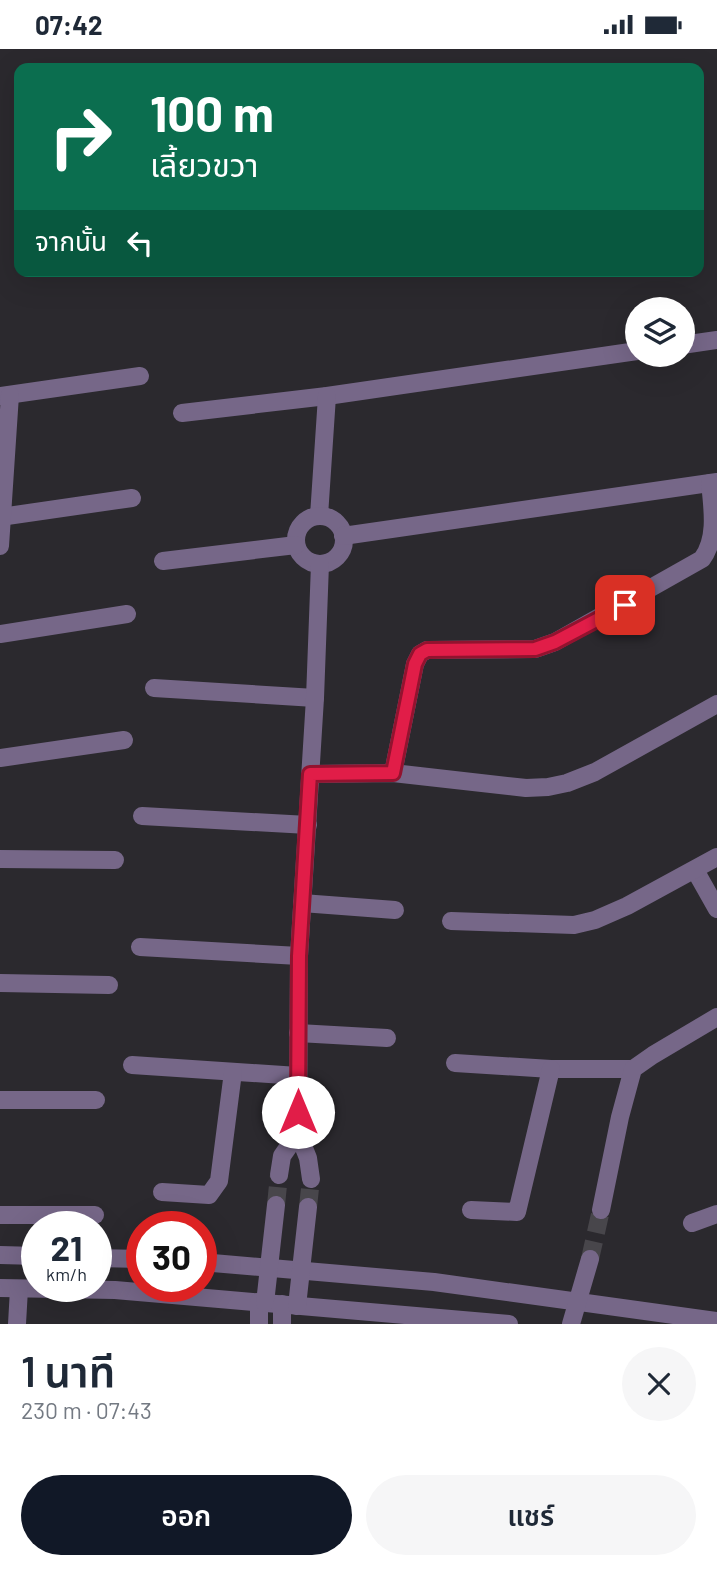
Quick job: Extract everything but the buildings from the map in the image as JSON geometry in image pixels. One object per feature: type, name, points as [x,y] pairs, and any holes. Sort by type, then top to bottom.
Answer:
[{"type":"street","points":[[695,343],[717,339]]},
{"type":"street","points":[[182,413],[327,396],[625,353]]},
{"type":"street","points":[[0,547],[5,395],[140,376]]},
{"type":"street","points":[[319,516],[327,396]]},
{"type":"street","points":[[343,536],[713,483],[717,536],[713,549],[702,559],[627,603],[555,642],[535,649],[427,650],[420,654],[415,664],[393,773]]},
{"type":"street","points":[[1,516],[132,498]]},
{"type":"street","points":[[319,516],[334,522],[343,536],[344,544],[336,558],[320,564],[305,559],[296,545],[298,529],[311,518],[319,516]]},
{"type":"street","points":[[163,561],[296,545]]},
{"type":"street","points":[[311,1179],[308,1158],[298,1133],[299,956],[316,698],[320,564]]},
{"type":"street","points":[[0,634],[127,614]]},
{"type":"street","points":[[154,688],[316,698]]},
{"type":"street","points":[[310,774],[393,773],[526,788],[566,783],[595,772],[717,704]]},
{"type":"street","points":[[0,758],[124,740]]},
{"type":"street","points":[[142,815],[308,825]]},
{"type":"street","points":[[451,921],[574,925],[595,920],[627,906],[717,857]]},
{"type":"street","points":[[0,859],[115,860]]},
{"type":"street","points":[[695,870],[717,909]]},
{"type":"street","points":[[302,903],[395,910]]},
{"type":"street","points":[[140,947],[299,956]]},
{"type":"street","points":[[0,983],[109,985]]},
{"type":"street","points":[[456,1063],[551,1069],[633,1069],[717,1017]]},
{"type":"street","points":[[298,1033],[387,1038]]},
{"type":"street","points":[[132,1065],[298,1076]]},
{"type":"street","points":[[471,1210],[517,1212],[551,1069]]},
{"type":"street","points":[[601,1210],[633,1069]]},
{"type":"street","points":[[162,1192],[209,1195],[219,1181],[233,1072]]},
{"type":"street","points":[[0,1100],[96,1100]]},
{"type":"street","points":[[279,1175],[282,1156],[298,1133]]},
{"type":"street","points":[[276,1205],[268,1268],[282,1324]]},
{"type":"street","points":[[259,1324],[302,1270],[308,1207]]},
{"type":"street","points":[[692,1223],[717,1214]]},
{"type":"street","points":[[0,1215],[21,1215]]},
{"type":"street","points":[[0,1255],[21,1256]]},
{"type":"street","points":[[571,1324],[590,1259]]},
{"type":"street","points":[[217,1263],[434,1282],[717,1321]]},
{"type":"street","points":[[0,1288],[115,1290],[509,1324]]},
{"type":"street","points":[[17,1324],[19,1289]]},
{"type":"tunnel","points":[[276,1205],[279,1175]]},
{"type":"tunnel","points":[[308,1207],[311,1179]]},
{"type":"tunnel","points":[[590,1259],[601,1210]]},
{"type":"route","points":[[298,1112],[299,956],[310,774],[393,773],[415,664],[420,654],[427,650],[535,649],[555,642],[625,605]]}]
